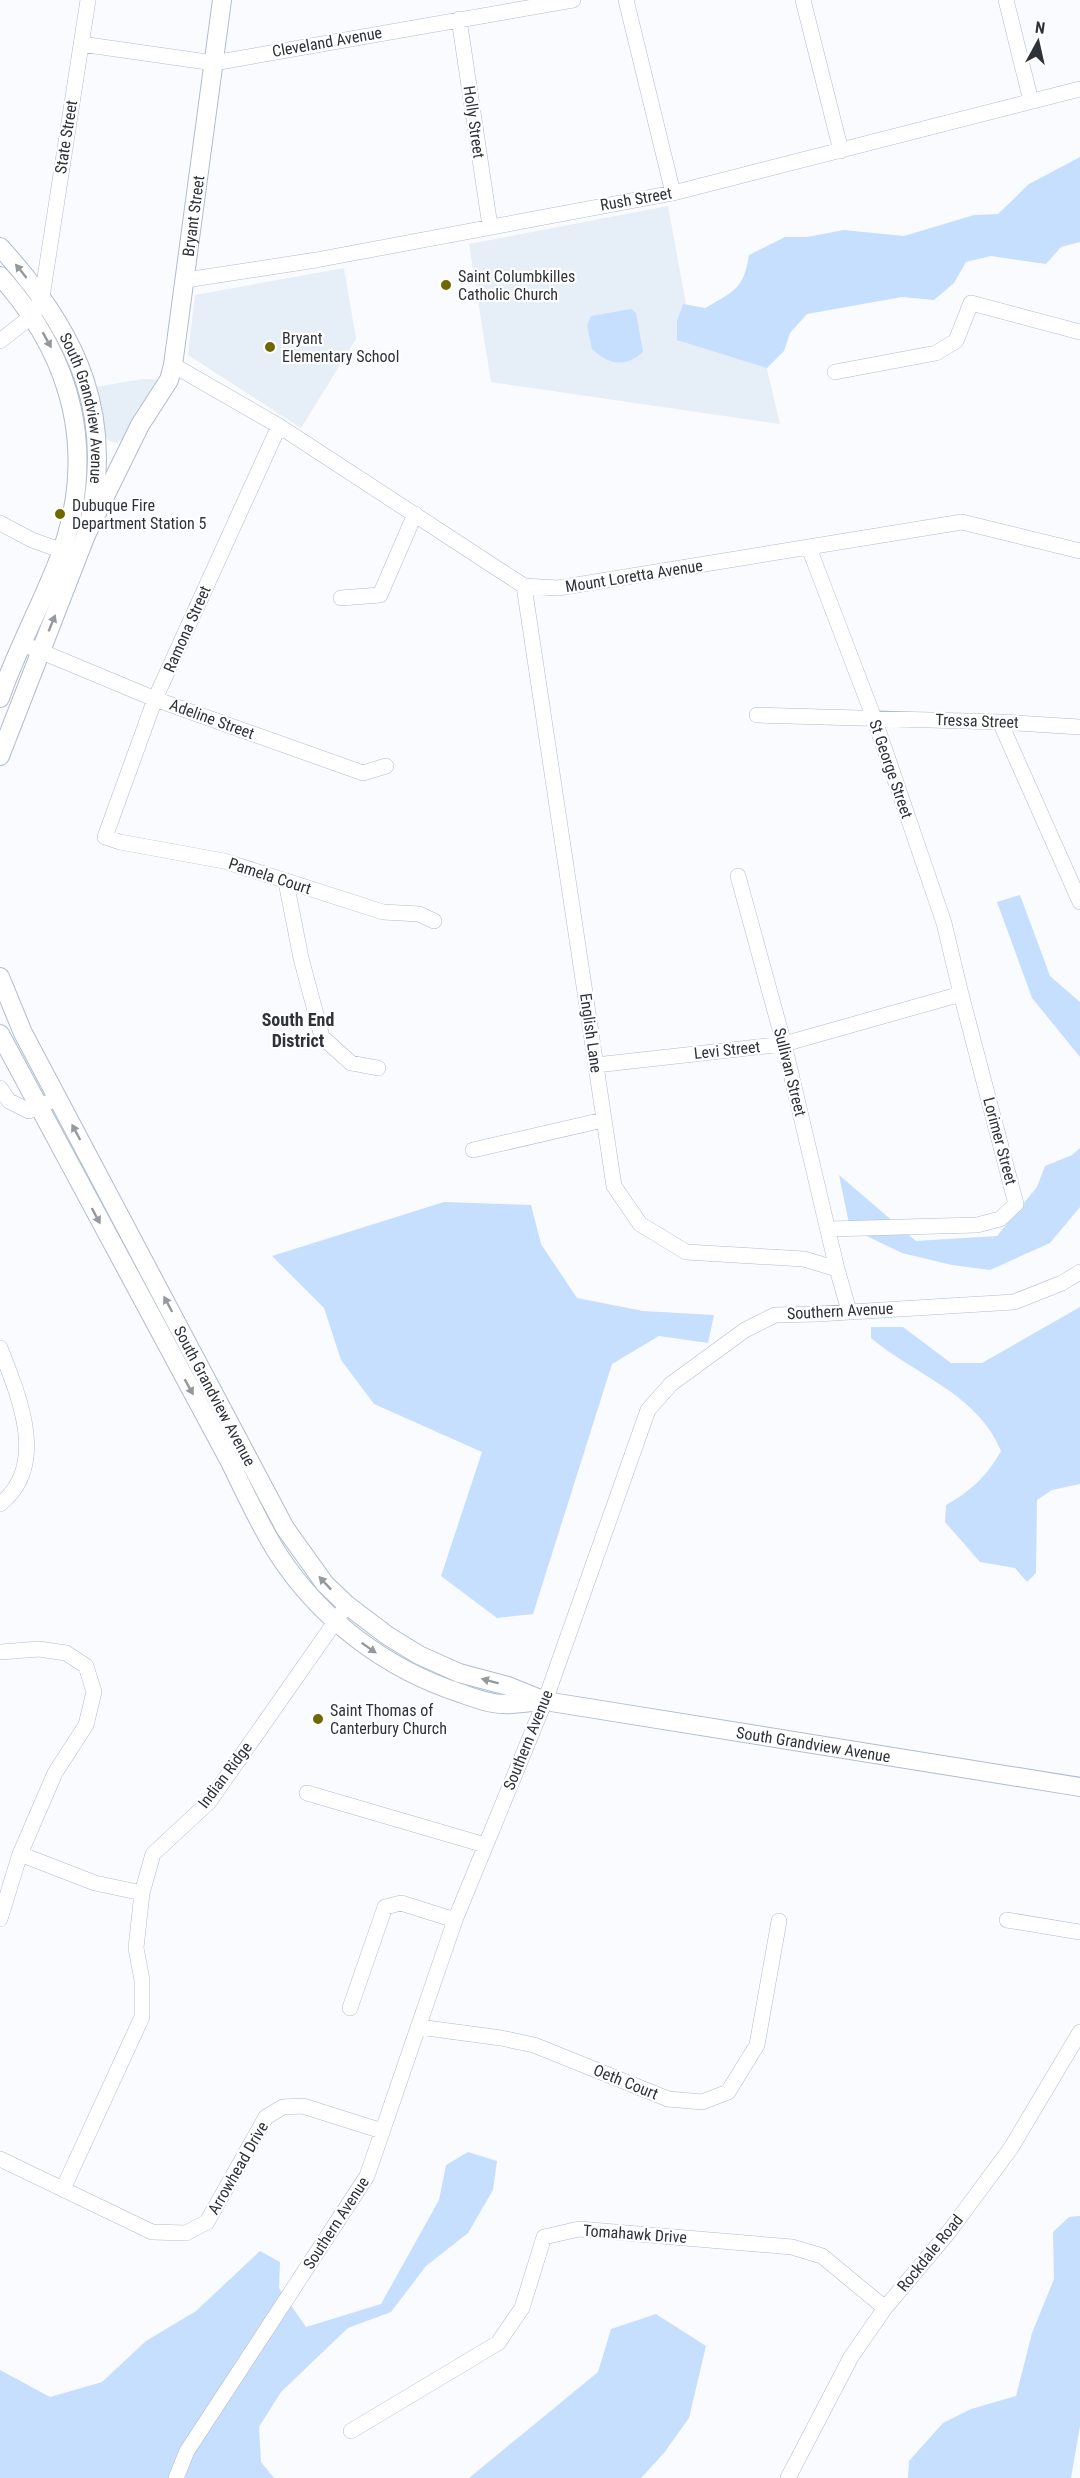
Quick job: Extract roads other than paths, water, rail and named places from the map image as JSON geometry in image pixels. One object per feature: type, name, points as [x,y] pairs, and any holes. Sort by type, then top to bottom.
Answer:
[{"type":"main road","name":"Bryant Street","points":[[140,425],[169,380],[173,365],[222,0]]},
{"type":"main road","name":"South Grandview Avenue","points":[[0,247],[58,320],[78,363],[89,393],[96,435],[97,471],[93,509],[79,557],[0,756]]},
{"type":"main road","name":"South Grandview Avenue","points":[[0,276],[33,315],[56,357],[72,406],[77,453],[72,503],[61,551],[1,692]]},
{"type":"main road","points":[[72,503],[77,492],[140,425]]},
{"type":"main road","points":[[86,535],[140,425]]},
{"type":"main road","points":[[96,435],[101,442],[110,447],[121,445]]},
{"type":"main road","name":"South Grandview Avenue","points":[[0,977],[4,1000],[58,1098],[235,1453],[278,1554],[313,1600],[335,1621],[382,1657],[445,1688],[503,1705],[545,1701]]},
{"type":"main road","name":"South Grandview Avenue","points":[[0,1034],[36,1109],[235,1453],[307,1561],[325,1584],[347,1605],[388,1636],[419,1655],[459,1673],[508,1686],[545,1701],[1080,1787]]},
{"type":"street","name":"State Street","points":[[33,315],[42,297],[88,0]]},
{"type":"street","name":"Cleveland Avenue","points":[[81,44],[214,63],[459,19],[522,5],[573,0]]},
{"type":"street","points":[[626,0],[673,193]]},
{"type":"street","points":[[803,0],[840,151]]},
{"type":"street","points":[[1006,0],[1030,100]]},
{"type":"street","name":"Holly Street","points":[[459,19],[490,226]]},
{"type":"street","name":"Rush Street","points":[[186,280],[316,260],[673,193],[1080,89]]},
{"type":"street","points":[[835,372],[936,353],[956,341],[971,303],[1080,332]]},
{"type":"street","points":[[0,341],[33,315]]},
{"type":"street","points":[[173,365],[279,426],[524,586]]},
{"type":"street","name":"Ramona Street","points":[[105,837],[155,699],[279,426]]},
{"type":"street","points":[[341,598],[380,595],[415,514]]},
{"type":"street","name":"Mount Loretta Avenue","points":[[524,586],[558,588],[962,522],[1080,551]]},
{"type":"street","points":[[0,523],[79,557]]},
{"type":"street","name":"St George Street","points":[[809,548],[874,718],[944,923],[961,994]]},
{"type":"street","name":"English Lane","points":[[524,586],[614,1186],[640,1224],[686,1252],[804,1259],[837,1269]]},
{"type":"street","name":"Adeline Street","points":[[23,644],[155,699],[363,773],[386,766]]},
{"type":"street","points":[[1,692],[22,698]]},
{"type":"street","name":"Tressa Street","points":[[757,715],[1000,722],[1080,727]]},
{"type":"street","points":[[1000,722],[1080,902]]},
{"type":"street","name":"Pamela Court","points":[[105,837],[120,842],[224,861],[382,912],[419,914],[434,921]]},
{"type":"street","name":"Sullivan Street","points":[[738,876],[784,1044],[837,1269]]},
{"type":"street","points":[[286,882],[301,958],[322,1037],[351,1063],[378,1068]]},
{"type":"street","name":"Levi Street","points":[[596,1065],[784,1044],[961,994]]},
{"type":"street","name":"Lorimer Street","points":[[829,1229],[977,1225],[1000,1219],[1017,1204],[961,994]]},
{"type":"street","points":[[0,1088],[9,1101],[29,1111],[58,1098]]},
{"type":"street","points":[[473,1150],[603,1120]]},
{"type":"street","points":[[837,1269],[849,1311]]},
{"type":"street","name":"Southern Avenue","points":[[176,2478],[187,2451],[367,2176],[455,1920],[545,1701],[648,1410],[670,1384],[745,1330],[775,1315],[1014,1302],[1062,1283],[1080,1272]]},
{"type":"street","points":[[0,1348],[21,1402],[26,1463],[18,1486],[0,1504]]},
{"type":"street","name":"Indian Ridge","points":[[63,2189],[142,2017],[142,1980],[136,1948],[142,1893],[153,1854],[209,1802],[347,1605]]},
{"type":"street","points":[[0,1652],[39,1649],[66,1653],[86,1666],[94,1692],[86,1725],[55,1773],[20,1854],[0,1919]]},
{"type":"street","points":[[307,1793],[485,1845]]},
{"type":"street","points":[[20,1854],[95,1883],[142,1893]]},
{"type":"street","points":[[350,2008],[385,1907],[401,1904],[455,1920]]},
{"type":"street","points":[[1007,1920],[1080,1932]]},
{"type":"street","name":"Oeth Court","points":[[419,2027],[501,2038],[534,2045],[668,2099],[702,2102],[728,2092],[757,2045],[779,1921]]},
{"type":"street","name":"Rockdale Road","points":[[788,2478],[851,2357],[885,2308],[948,2233],[1011,2148],[1080,2032]]},
{"type":"street","name":"Arrowhead Drive","points":[[0,2159],[152,2232],[186,2233],[207,2222],[266,2117],[283,2107],[303,2106],[382,2131]]},
{"type":"street","name":"Tomahawk Drive","points":[[351,2431],[498,2343],[522,2308],[544,2237],[579,2229],[792,2247],[822,2256],[885,2308]]},
{"type":"place","name":"Saint Columbkilles Catholic Church","points":[[446,285]]},
{"type":"place","name":"Bryant Elementary School","points":[[270,347]]},
{"type":"place","name":"Dubuque Fire Department Station 5","points":[[60,514]]},
{"type":"place","name":"Saint Thomas of Canterbury Church","points":[[318,1719]]},
{"type":"district","name":"South End District","points":[[298,1029]]}]
